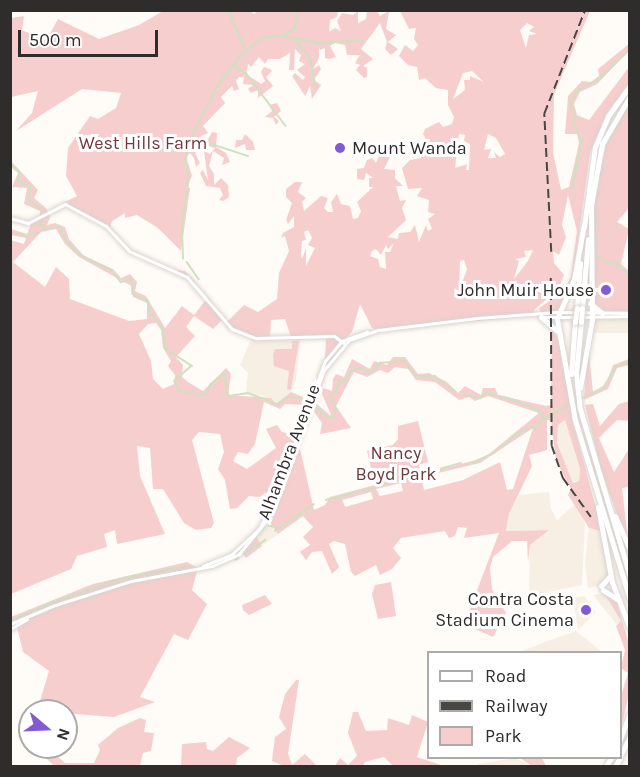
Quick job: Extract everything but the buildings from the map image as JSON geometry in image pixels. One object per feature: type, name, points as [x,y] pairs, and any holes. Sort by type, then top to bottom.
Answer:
[{"type":"highway","points":[[630,86],[610,112],[595,147],[574,279],[557,315],[595,485],[610,574],[630,628]]},
{"type":"highway","points":[[579,308],[591,203],[602,144],[630,96]]},
{"type":"highway","points":[[591,203],[590,314],[572,404],[579,412],[630,577]]},
{"type":"highway","points":[[575,396],[584,224]]},
{"type":"highway","points":[[589,298],[594,310],[602,313]]},
{"type":"highway","points":[[538,317],[553,324],[561,338]]},
{"type":"highway","points":[[595,485],[630,600]]},
{"type":"highway","points":[[603,490],[630,550]]},
{"type":"highway","points":[[610,574],[602,588],[619,601]]},
{"type":"highway","points":[[622,736],[630,713]]},
{"type":"highway","points":[[622,753],[630,736]]},
{"type":"main road","points":[[10,218],[28,223],[65,204],[106,226],[129,251],[187,277],[232,329],[256,338],[334,336],[344,343],[371,332],[477,318],[602,313],[630,315]]},
{"type":"main road","points":[[590,314],[630,315]]},
{"type":"main road","name":"Alhambra Avenue","points":[[10,624],[132,581],[198,568],[232,554],[259,529],[271,506],[325,361],[344,343]]},
{"type":"main road","name":"Alhambra Avenue","points":[[10,629],[34,615]]},
{"type":"shaded area","points":[[596,319],[629,319],[629,333],[591,333]]},
{"type":"shaded area","points":[[252,337],[301,337],[296,380],[289,396],[276,404],[271,398],[246,393],[248,373],[240,365]]},
{"type":"shaded area","points":[[565,420],[580,469],[579,481],[573,483],[557,443],[558,425]]},
{"type":"shaded area","points":[[549,492],[551,509],[557,520],[575,504],[585,523],[582,585],[529,596],[530,545],[548,530],[506,531],[509,514],[519,495]]},
{"type":"shaded area","points":[[268,520],[278,534],[262,546],[256,536]]},
{"type":"shaded area","points":[[589,528],[602,531],[610,574],[601,586],[588,588],[585,563]]},
{"type":"shaded area","points":[[604,593],[621,622],[617,625],[593,595]]},
{"type":"shaded area","points":[[584,596],[596,612],[578,630],[573,598]]},
{"type":"shaded area","points":[[576,631],[601,651],[522,651]]},
{"type":"shaded area","points":[[517,759],[532,766],[475,766]]},
{"type":"green space","name":"West Hills Farm","points":[[247,10],[255,14],[256,10],[338,11],[337,17],[330,20],[329,32],[335,28],[341,31],[337,21],[342,13],[353,15],[358,11],[358,23],[366,19],[367,11],[377,11],[380,16],[389,11],[386,29],[396,35],[388,42],[398,49],[391,55],[385,49],[387,42],[380,23],[361,49],[373,59],[363,66],[367,68],[367,77],[364,78],[356,70],[360,65],[355,63],[360,55],[347,55],[345,45],[335,43],[330,46],[336,57],[329,59],[325,58],[325,48],[320,50],[319,47],[319,58],[313,69],[319,65],[321,69],[314,80],[321,85],[312,99],[310,86],[305,96],[292,76],[295,73],[303,80],[305,77],[297,70],[305,64],[299,61],[301,55],[295,49],[294,70],[289,70],[290,53],[280,59],[268,59],[265,64],[259,57],[251,67],[248,64],[246,74],[261,84],[265,81],[261,72],[264,67],[270,69],[272,71],[266,77],[273,86],[258,98],[258,90],[251,93],[248,89],[253,85],[243,84],[244,77],[239,77],[236,81],[239,89],[234,91],[232,86],[221,97],[225,103],[203,126],[208,133],[201,136],[202,149],[195,153],[200,163],[196,167],[190,153],[186,156],[192,176],[186,188],[190,188],[181,251],[158,228],[137,215],[125,218],[125,213],[112,221],[110,227],[129,249],[171,270],[185,271],[199,286],[183,274],[170,271],[129,251],[109,229],[63,203],[77,196],[66,176],[68,148],[90,116],[98,119],[116,108],[121,93],[82,89],[16,131],[32,113],[38,91],[11,97],[11,18],[24,16],[22,30],[46,41],[58,19],[99,39],[139,25],[163,11]]},
{"type":"green space","points":[[400,11],[590,11],[554,94],[553,152],[561,190],[569,187],[579,143],[577,134],[565,134],[568,96],[582,81],[591,82],[599,76],[598,69],[629,44],[629,51],[597,84],[580,92],[574,104],[577,115],[589,120],[629,67],[629,82],[606,115],[590,153],[572,284],[557,312],[542,314],[539,308],[563,292],[571,277],[577,231],[568,195],[562,225],[566,237],[559,255],[553,251],[554,263],[564,275],[558,290],[535,309],[532,316],[378,330],[372,328],[360,304],[352,332],[325,361],[326,337],[291,337],[285,319],[271,320],[270,338],[256,338],[227,326],[222,320],[213,329],[194,316],[186,327],[195,336],[176,357],[183,365],[182,377],[188,382],[203,391],[226,368],[231,374],[228,395],[271,398],[276,404],[291,392],[310,400],[308,405],[285,404],[280,409],[264,402],[255,444],[248,454],[238,452],[233,461],[247,469],[276,448],[266,429],[277,425],[282,432],[297,435],[279,485],[259,497],[249,496],[237,508],[230,509],[225,480],[218,469],[224,452],[220,434],[199,432],[192,440],[214,523],[211,528],[196,530],[184,523],[163,489],[153,489],[150,448],[137,446],[140,476],[165,534],[117,544],[115,530],[104,534],[107,547],[77,556],[71,569],[11,594],[10,240],[24,244],[26,238],[11,235],[11,229],[27,234],[32,222],[40,216],[40,211],[24,204],[27,188],[12,187],[18,173],[11,167],[11,161],[38,190],[34,198],[46,208],[50,217],[47,225],[55,223],[65,227],[69,239],[84,256],[113,269],[121,278],[130,274],[137,282],[135,291],[146,296],[165,328],[182,306],[194,315],[208,297],[226,323],[244,305],[258,312],[277,299],[279,273],[289,251],[285,236],[281,238],[283,233],[294,227],[294,216],[288,224],[286,220],[292,203],[286,197],[286,189],[295,182],[302,182],[298,192],[306,198],[302,202],[304,211],[321,196],[328,198],[324,208],[328,212],[333,212],[331,202],[337,194],[341,204],[350,206],[353,219],[358,218],[361,211],[357,202],[373,187],[369,187],[369,178],[373,178],[366,173],[364,180],[357,179],[357,169],[364,168],[367,160],[372,158],[376,163],[385,142],[390,143],[387,150],[391,155],[384,169],[395,170],[395,178],[403,186],[396,186],[400,201],[406,200],[402,208],[406,220],[388,237],[398,239],[399,233],[410,232],[415,225],[419,242],[426,225],[428,231],[432,229],[428,219],[435,214],[428,212],[429,200],[417,196],[422,188],[408,189],[402,168],[410,160],[421,158],[424,144],[426,151],[431,148],[423,134],[425,129],[439,122],[443,127],[452,124],[454,117],[448,105],[448,90],[436,88],[425,78],[419,80],[417,67],[408,65],[399,56],[405,45],[413,51],[418,45],[414,39],[416,28],[409,29]],"holes":[[[527,23],[534,27],[529,31],[537,34],[529,35],[526,48],[520,30]],[[472,71],[484,82],[470,76],[470,80],[464,80],[465,90],[453,99],[463,73]],[[459,134],[465,135],[464,141],[470,144],[469,170],[466,170],[467,164],[455,168]],[[488,134],[496,138],[505,154],[500,157],[494,152],[496,158],[488,158],[491,149],[484,150]],[[56,229],[65,244],[79,257],[133,287],[133,297],[147,303],[147,319],[129,321],[70,299],[69,279],[56,267],[45,287],[13,262],[41,232]],[[308,230],[312,238],[308,245],[315,248],[306,266],[306,248],[302,259],[301,255],[302,241],[306,240],[304,232]],[[394,243],[390,252],[385,252],[386,269],[380,267],[378,259],[370,256],[376,249],[381,255],[386,245],[388,249]],[[533,250],[528,261],[514,279],[519,261],[515,259],[526,257],[524,251]],[[464,260],[467,269],[459,292],[460,261]],[[156,323],[161,330],[163,348],[171,361],[168,366],[175,375],[174,384],[163,389],[153,379],[151,361],[139,334],[148,324]]]},
{"type":"green space","points":[[629,100],[629,208],[617,222],[629,229],[621,264],[629,271],[629,311],[602,311],[594,307],[591,256],[595,195],[607,141]]},
{"type":"green space","points":[[277,103],[281,111],[274,117],[279,121],[276,125],[273,118],[265,117],[272,111],[269,105]]},
{"type":"green space","points":[[212,132],[217,133],[216,147],[226,153],[230,162],[222,165],[224,158],[213,151],[209,166],[214,174],[214,185],[221,178],[228,185],[229,197],[223,201],[219,200],[223,195],[220,188],[206,186],[200,173],[203,170],[208,180],[204,151],[210,154],[215,148],[205,145]]},
{"type":"green space","points":[[245,134],[253,142],[255,150],[246,150],[245,144],[235,148],[236,140],[242,140]]},
{"type":"green space","name":"Nancy Boyd Park","points":[[552,326],[560,345],[572,418],[602,531],[589,528],[568,495],[571,489],[556,461],[551,421],[547,420],[547,450],[529,455],[532,466],[509,514],[506,531],[549,530],[530,545],[528,563],[527,541],[512,541],[493,557],[490,568],[492,589],[506,613],[493,637],[464,624],[499,533],[464,538],[467,528],[458,527],[455,536],[449,538],[445,531],[401,538],[393,548],[401,558],[392,569],[380,575],[376,565],[355,576],[351,572],[345,544],[334,541],[329,544],[339,567],[332,574],[322,551],[312,552],[306,560],[300,552],[310,545],[303,537],[313,527],[303,516],[278,534],[268,520],[298,440],[314,510],[325,505],[330,497],[375,485],[367,451],[393,445],[398,439],[398,426],[418,421],[428,462],[419,465],[421,474],[484,458],[539,413],[488,396],[475,401],[469,397],[459,400],[435,382],[416,380],[408,369],[395,367],[388,373],[380,370],[367,377],[354,372],[336,406],[351,428],[320,434],[322,423],[310,406],[312,400],[332,417],[322,394],[323,388],[332,391],[336,374],[344,377],[352,359],[370,369],[374,361],[387,365],[393,357],[405,357],[418,374],[429,373],[447,382],[458,393],[465,386],[481,395],[483,388],[495,388],[498,395],[546,406],[551,405]],"holes":[[[565,420],[580,469],[579,481],[573,483],[557,443],[558,425]],[[533,428],[513,489],[507,490],[500,462],[463,480],[424,490],[421,477],[480,463]],[[401,483],[403,491],[380,496],[376,489]],[[371,492],[373,499],[345,507],[342,500]]]},
{"type":"green space","points":[[292,341],[299,341],[291,390],[287,389],[289,371],[274,366],[273,355],[275,349],[292,349]]},
{"type":"green space","points":[[588,345],[593,392],[606,384],[613,365],[629,359],[629,365],[617,368],[608,389],[584,400]]},
{"type":"green space","points":[[629,401],[629,421],[617,420],[599,438],[614,472],[629,449],[629,487],[622,488],[629,548],[601,470],[585,405],[593,404],[600,426],[619,404]]},
{"type":"green space","points":[[256,536],[262,546],[246,558],[241,552]]},
{"type":"green space","points":[[187,562],[198,568],[192,590],[207,604],[188,640],[174,634],[140,697],[155,702],[114,717],[78,714],[78,699],[41,699],[49,671],[23,652],[17,627],[31,617],[11,624],[11,617],[93,584]]},
{"type":"green space","points":[[391,582],[396,616],[378,619],[372,594],[375,585]]},
{"type":"green space","points":[[604,593],[617,603],[629,644],[629,694],[622,725],[622,693],[628,673],[622,669],[625,650],[616,626],[621,621]]},
{"type":"green space","points":[[265,595],[272,604],[249,615],[243,610],[242,605]]},
{"type":"green space","points":[[296,680],[299,680],[288,754],[292,765],[305,754],[317,766],[284,766],[272,761],[275,737],[286,729],[279,717],[285,694]]},
{"type":"green space","points":[[353,712],[358,712],[366,731],[387,730],[388,718],[409,725],[412,715],[427,722],[417,757],[441,765],[393,766],[384,757],[365,762],[363,766],[335,766],[340,758],[348,765],[357,756],[348,733]]},
{"type":"green space","points":[[140,718],[146,720],[144,732],[154,733],[151,751],[143,753],[140,766],[54,766],[47,759],[60,759],[65,763],[94,763],[100,750],[98,745],[118,728]]},
{"type":"green space","points":[[229,737],[250,748],[237,758],[236,766],[181,766],[182,744],[206,742],[207,749],[213,751]]},
{"type":"green space","points":[[522,759],[542,759],[546,766],[532,766]]},
{"type":"waterway","points":[[228,10],[246,50]]},
{"type":"waterway","points":[[183,259],[182,225],[189,178],[185,161],[195,130],[219,84],[239,57],[264,37],[282,36],[295,29],[297,10]]},
{"type":"waterway","points":[[282,36],[319,43],[364,40]]},
{"type":"waterway","points":[[296,40],[310,57],[316,87]]},
{"type":"waterway","points":[[575,115],[571,105],[578,90],[598,80],[630,49]]},
{"type":"waterway","points":[[234,66],[246,73],[286,126]]},
{"type":"waterway","points":[[572,189],[582,140],[574,124],[576,117]]},
{"type":"waterway","points":[[193,138],[248,156]]},
{"type":"waterway","points":[[10,164],[20,172],[18,181],[31,187],[29,200],[43,211]]},
{"type":"waterway","points":[[595,232],[596,213]]},
{"type":"waterway","points":[[44,218],[40,224],[46,228]]},
{"type":"waterway","points":[[43,229],[60,227],[67,242],[81,255],[111,270],[121,282],[132,279],[133,294],[148,301],[150,311],[163,328],[166,349],[192,366],[175,381],[179,391],[205,395],[210,385],[224,374],[229,396],[248,393],[277,404],[290,397],[309,400]]},
{"type":"waterway","points":[[17,233],[28,236],[37,232]]},
{"type":"waterway","points":[[597,236],[594,254],[608,263],[615,262],[630,275]]},
{"type":"waterway","points":[[187,262],[199,279]]},
{"type":"waterway","points":[[313,403],[327,417],[334,416],[336,409],[330,395],[336,392],[339,380],[346,380],[351,370],[361,368],[372,373],[380,363],[404,361],[416,376],[435,376],[456,392]]},
{"type":"waterway","points":[[582,398],[603,388],[616,367],[630,362]]},
{"type":"waterway","points":[[462,393],[480,398],[486,393],[511,399],[536,409],[545,418],[569,405]]},
{"type":"waterway","points":[[535,427],[545,418]]},
{"type":"waterway","points":[[497,450],[517,433],[532,428]]},
{"type":"waterway","points":[[467,465],[494,453]]},
{"type":"waterway","points":[[378,486],[461,463]]},
{"type":"waterway","points":[[326,500],[373,488]]},
{"type":"waterway","points":[[275,531],[314,504]]},
{"type":"waterway","points":[[269,526],[277,527]]},
{"type":"waterway","points":[[246,553],[265,540]]},
{"type":"waterway","points":[[235,560],[239,558]]},
{"type":"waterway","points":[[10,622],[53,602],[123,578],[187,566]]},
{"type":"railway","points":[[551,252],[544,114],[585,10]]},
{"type":"railway","points":[[551,278],[552,446],[563,478],[591,517]]},
{"type":"place","name":"Mount Wanda","points":[[340,148]]},
{"type":"place","name":"John Muir House","points":[[606,290]]},
{"type":"place","name":"Contra Costa Stadium Cinema","points":[[586,610]]}]
